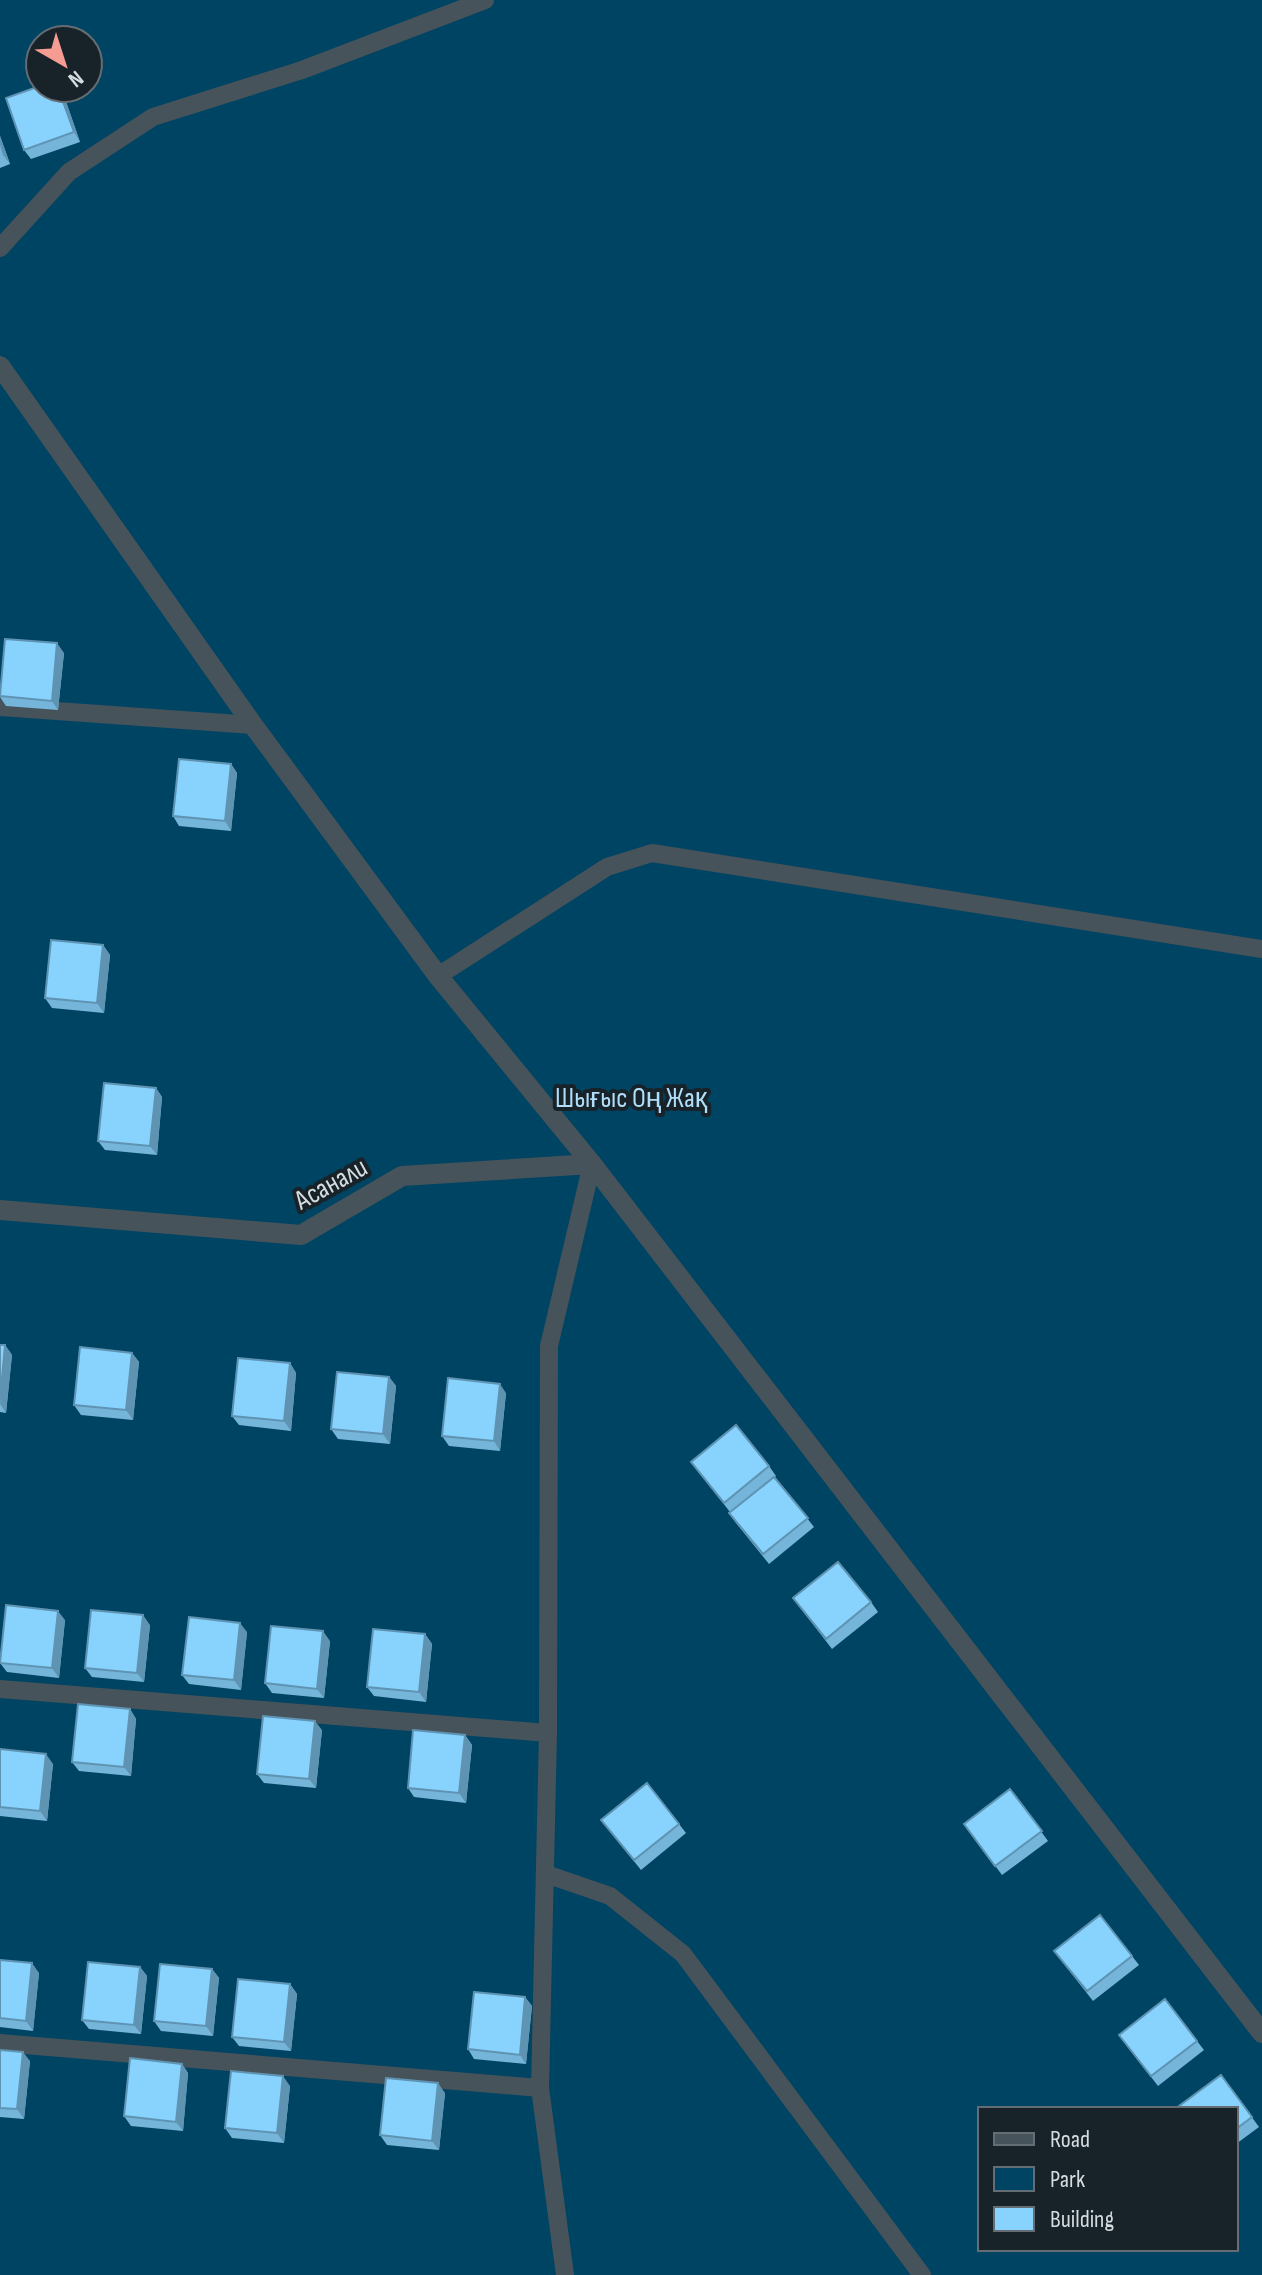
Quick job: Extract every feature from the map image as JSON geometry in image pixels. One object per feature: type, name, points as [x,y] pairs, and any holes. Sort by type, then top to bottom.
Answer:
[{"type":"street","points":[[0,366],[253,725],[438,976],[592,1164],[1262,2033]]},
{"type":"street","name":"Асанали","points":[[0,1210],[301,1235],[402,1176],[592,1164]]},
{"type":"lane","points":[[0,248],[69,172],[153,117],[302,70],[485,0]]},
{"type":"lane","points":[[0,707],[253,725]]},
{"type":"lane","points":[[438,976],[607,867],[652,853],[1262,949]]},
{"type":"lane","points":[[565,2275],[540,2088],[548,1733],[549,1346],[592,1164]]},
{"type":"lane","points":[[0,1689],[548,1733]]},
{"type":"lane","points":[[546,1874],[610,1896],[683,1954],[922,2275]]},
{"type":"lane","points":[[0,2043],[540,2088]]},
{"type":"green space","name":"Шығыс Оң Жақ","points":[[0,0],[1262,0],[1262,2275],[0,2275]]},
{"type":"building","points":[[24,92],[24,104],[64,104],[74,132],[24,150],[6,98]]},
{"type":"building","points":[[5,639],[57,643],[52,701],[0,696]]},
{"type":"building","points":[[179,759],[231,764],[225,821],[173,816]]},
{"type":"building","points":[[51,940],[103,945],[97,1003],[45,998]]},
{"type":"building","points":[[104,1083],[156,1088],[150,1146],[98,1141]]},
{"type":"building","points":[[0,1345],[5,1345],[0,1400]]},
{"type":"building","points":[[80,1347],[132,1353],[126,1410],[74,1405]]},
{"type":"building","points":[[238,1358],[290,1363],[284,1421],[232,1416]]},
{"type":"building","points":[[337,1372],[389,1377],[383,1434],[331,1429]]},
{"type":"building","points":[[448,1378],[500,1384],[494,1441],[442,1436]]},
{"type":"building","points":[[736,1425],[769,1466],[724,1503],[691,1462]]},
{"type":"building","points":[[774,1477],[808,1518],[763,1554],[729,1513]]},
{"type":"building","points":[[838,1562],[871,1602],[826,1639],[793,1598]]},
{"type":"building","points":[[6,1605],[58,1611],[52,1668],[0,1663]]},
{"type":"building","points":[[91,1610],[143,1615],[137,1673],[85,1668]]},
{"type":"building","points":[[189,1617],[240,1623],[234,1680],[182,1675]]},
{"type":"building","points":[[271,1626],[323,1631],[317,1689],[265,1683]]},
{"type":"building","points":[[373,1629],[425,1634],[419,1692],[367,1687]]},
{"type":"building","points":[[78,1704],[130,1709],[124,1767],[72,1762]]},
{"type":"building","points":[[263,1716],[315,1721],[309,1779],[257,1774]]},
{"type":"building","points":[[413,1730],[465,1735],[459,1793],[408,1788]]},
{"type":"building","points":[[0,1749],[46,1754],[40,1811],[0,1807]]},
{"type":"building","points":[[647,1783],[679,1824],[634,1860],[601,1820]]},
{"type":"building","points":[[1010,1789],[1042,1831],[995,1866],[964,1824]]},
{"type":"building","points":[[1100,1915],[1132,1956],[1087,1991],[1054,1951]]},
{"type":"building","points":[[0,1960],[32,1963],[26,2021],[0,2018]]},
{"type":"building","points":[[88,1962],[140,1967],[134,2025],[82,2020]]},
{"type":"building","points":[[160,1964],[212,1969],[206,2026],[154,2021]]},
{"type":"building","points":[[238,1979],[290,1984],[284,2042],[232,2037]]},
{"type":"building","points":[[474,1992],[525,1997],[520,2055],[468,2049]]},
{"type":"building","points":[[1165,1999],[1197,2041],[1151,2076],[1119,2035]]},
{"type":"building","points":[[0,2050],[23,2052],[17,2109],[0,2108]]},
{"type":"building","points":[[130,2058],[182,2064],[176,2122],[124,2116]]},
{"type":"building","points":[[231,2071],[283,2076],[277,2133],[225,2128]]},
{"type":"building","points":[[1221,2075],[1252,2117],[1238,2128],[1238,2107],[1178,2107]]},
{"type":"building","points":[[386,2078],[438,2083],[432,2141],[380,2135]]}]
